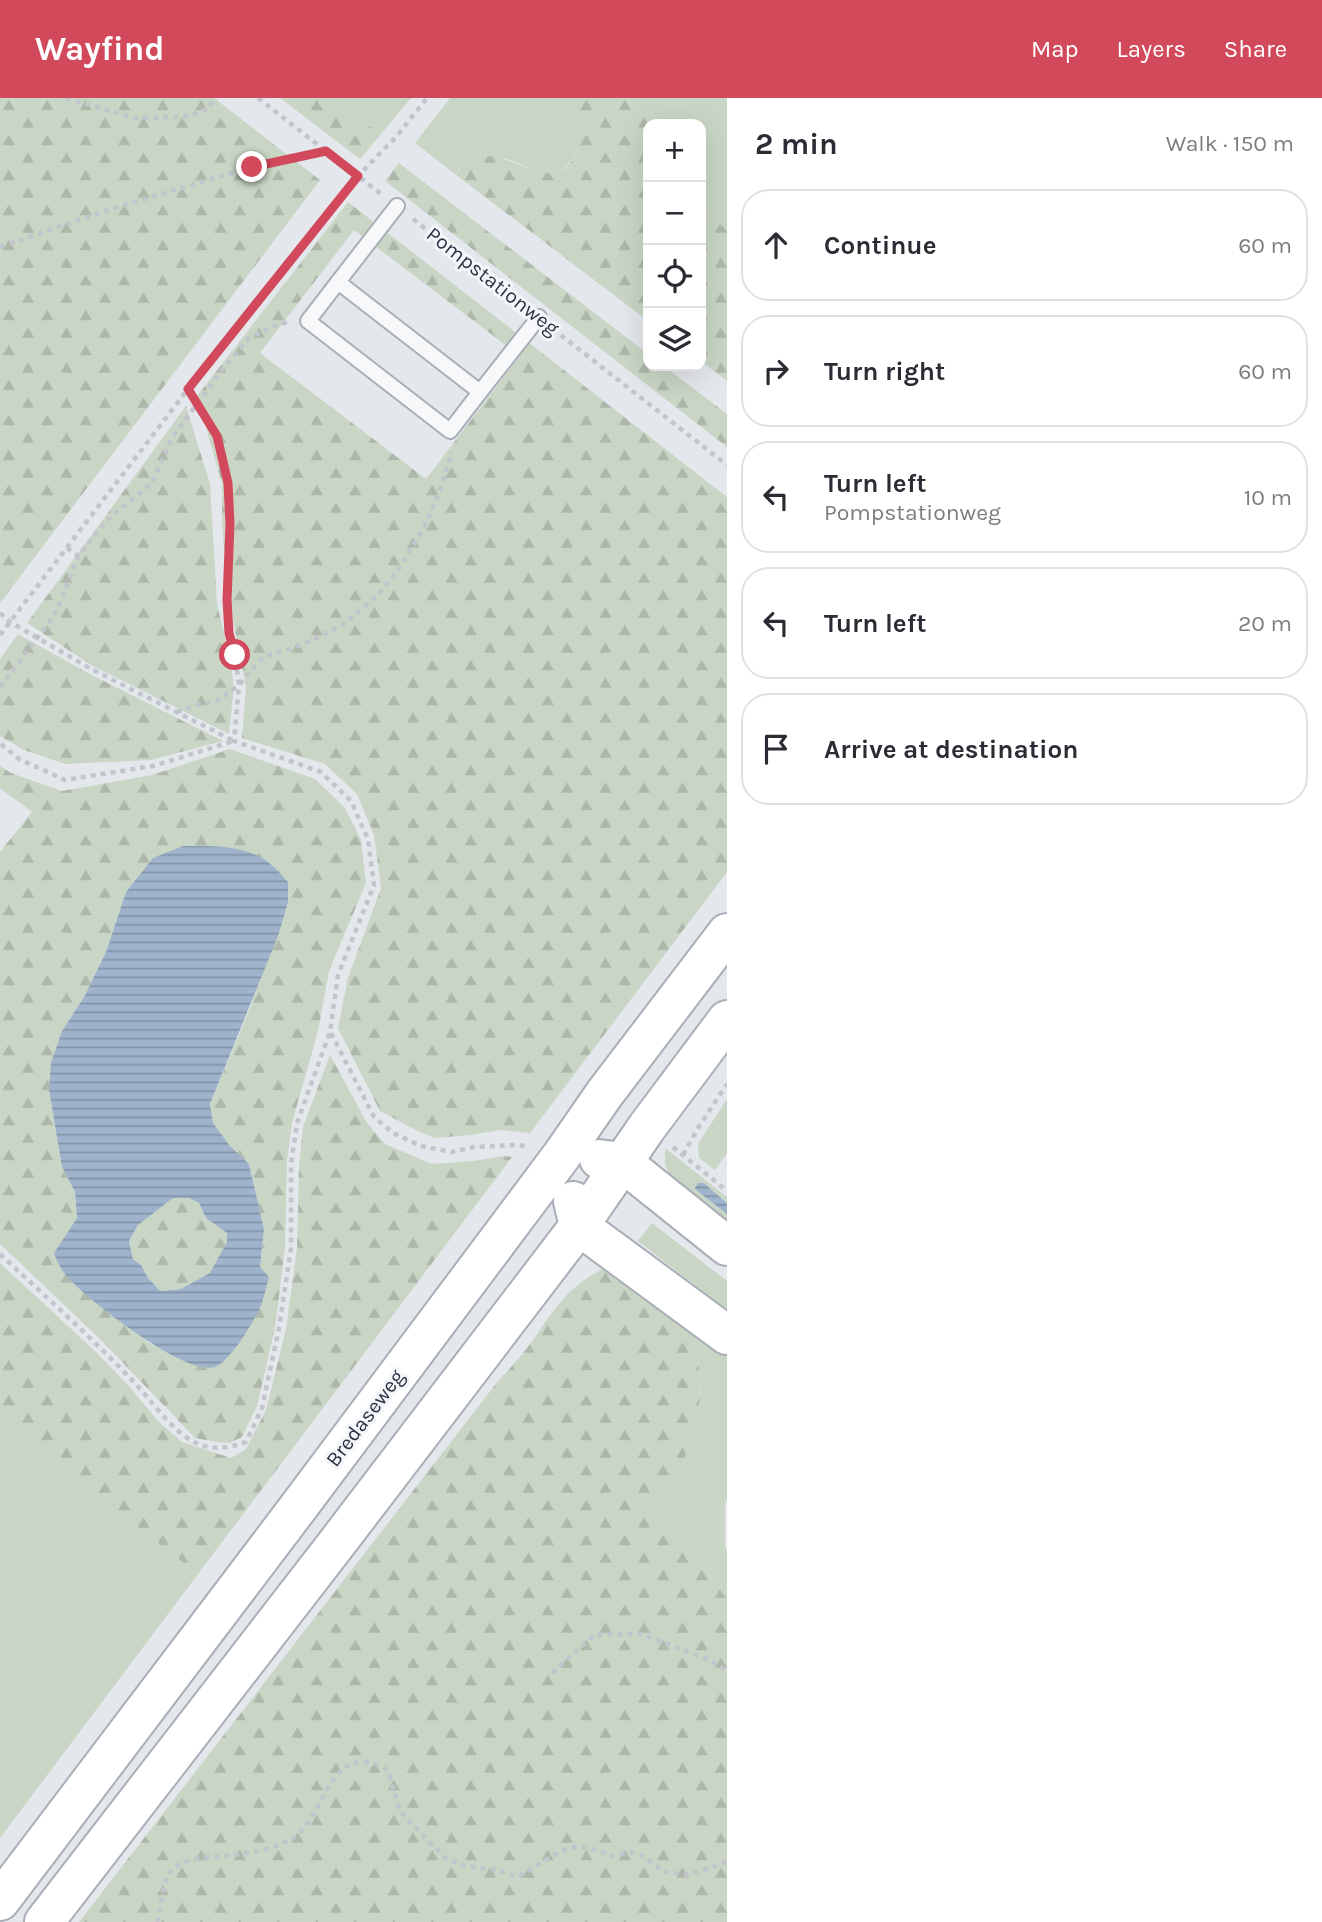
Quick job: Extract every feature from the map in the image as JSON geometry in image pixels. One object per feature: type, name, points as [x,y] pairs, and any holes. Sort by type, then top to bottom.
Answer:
[{"type":"main road","name":"Bredaseweg","points":[[0,1900],[159,1693],[549,1151],[605,1093],[727,933]]},
{"type":"main road","points":[[44,1922],[579,1226],[622,1162],[727,1020]]},
{"type":"main road","points":[[549,1151],[622,1162],[727,1246]]},
{"type":"main road","points":[[549,1151],[579,1226],[727,1335]]},
{"type":"main road","points":[[159,1693],[172,1684],[183,1681],[195,1685],[202,1693],[197,1723]]},
{"type":"lane","points":[[397,206],[308,321],[450,431],[539,317]]},
{"type":"lane","points":[[338,282],[480,392]]},
{"type":"path","points":[[66,98],[135,118],[147,118],[184,117],[209,109],[213,98]]},
{"type":"path","name":"Pompstationweg","points":[[258,98],[727,465]]},
{"type":"path","points":[[0,635],[188,389],[358,176],[396,137],[427,98]]},
{"type":"path","points":[[0,247],[111,209],[239,171],[326,151]]},
{"type":"path","points":[[0,687],[53,617],[78,556],[106,522],[152,483],[172,438],[222,370],[249,338],[280,323],[308,321]]},
{"type":"path","points":[[188,389],[217,436],[228,483],[230,524],[227,600],[229,633],[239,685],[234,741]]},
{"type":"path","points":[[177,712],[217,701],[239,685],[263,657],[302,645],[341,626],[377,595],[401,566],[426,523],[440,490],[464,413]]},
{"type":"path","points":[[66,548],[78,556]]},
{"type":"path","points":[[0,613],[10,622],[93,670],[234,741],[321,772],[351,801],[368,839],[374,885],[338,975],[330,1032],[297,1123],[291,1164],[291,1248],[279,1328],[262,1408],[246,1442],[215,1448],[194,1442],[181,1434],[133,1381],[0,1254]]},
{"type":"path","points":[[0,743],[19,758],[65,780],[153,766],[234,741]]},
{"type":"path","points":[[330,1032],[374,1117],[393,1133],[421,1146],[452,1152],[474,1146],[514,1145],[549,1151]]},
{"type":"path","points":[[683,1155],[727,1084]]},
{"type":"path","points":[[552,1673],[594,1635],[642,1634],[709,1660],[727,1671]]},
{"type":"path","points":[[157,1922],[164,1884],[170,1873],[179,1865],[207,1857],[256,1851],[293,1838],[303,1830],[317,1811],[333,1779],[357,1762],[371,1763],[388,1771],[400,1811],[446,1858],[465,1866],[497,1870],[518,1877],[559,1852],[575,1847],[590,1848],[612,1856],[631,1852],[642,1856],[665,1872],[688,1875],[727,1860]]},
{"type":"green space","points":[[0,98],[214,98],[320,180],[0,603]]},
{"type":"green space","points":[[280,98],[331,98],[381,134],[360,159]]},
{"type":"green space","points":[[331,98],[411,98],[381,134]]},
{"type":"green space","points":[[450,98],[577,98],[577,152],[567,165],[553,173],[538,171],[503,158],[459,168],[455,174],[415,143]]},
{"type":"green space","points":[[577,98],[646,98],[656,119],[643,119],[643,317],[455,174],[469,161],[484,156],[500,158],[544,173],[557,172],[570,163],[577,150]]},
{"type":"green space","points":[[646,98],[727,98],[727,229],[706,215],[706,119],[656,119]]},
{"type":"green space","points":[[399,163],[643,350],[643,371],[671,371],[727,414],[727,447],[385,181]]},
{"type":"green space","points":[[348,202],[727,497],[727,872],[530,1133],[502,1130],[435,1138],[380,1111],[338,1028],[348,978],[381,888],[374,835],[357,794],[325,764],[242,738],[246,688],[229,599],[222,525],[222,484],[197,396]],"holes":[[[354,230],[520,356],[426,479],[260,353]]]},
{"type":"green space","points":[[706,215],[727,229],[727,381],[706,365]]},
{"type":"green space","points":[[186,406],[210,484],[217,604],[234,687],[229,734],[93,666],[27,623]]},
{"type":"green space","points":[[18,634],[90,674],[223,741],[151,760],[65,764],[24,750],[0,736],[0,659]]},
{"type":"green space","points":[[230,749],[315,779],[345,808],[361,840],[366,883],[329,971],[318,1031],[292,1123],[287,1161],[285,1248],[275,1328],[257,1406],[242,1437],[230,1443],[195,1438],[102,1341],[0,1244],[0,852],[32,812],[0,788],[0,766],[11,773],[62,791],[152,775]],"holes":[[[126,892],[253,1001],[210,1104],[213,1123],[230,1146],[249,1164],[264,1229],[260,1267],[261,1307],[226,1359],[215,1367],[201,1367],[151,1344],[126,1326],[73,1284],[54,1253],[77,1218],[75,1192],[62,1167],[49,1090],[62,1031],[84,997],[106,952]]]},
{"type":"green space","points":[[330,1055],[367,1123],[385,1144],[432,1164],[512,1157],[198,1574],[0,1420],[0,1263],[95,1351],[158,1421],[182,1442],[231,1458],[246,1449],[266,1410],[286,1329],[297,1248],[303,1127]]},
{"type":"green space","points":[[727,1099],[727,1153],[715,1170],[699,1158],[698,1144]]},
{"type":"green space","points":[[665,1148],[727,1197],[727,1203],[704,1183],[696,1190],[727,1214],[727,1225],[671,1178],[665,1164]]},
{"type":"green space","points":[[173,1198],[189,1198],[199,1203],[206,1218],[228,1233],[227,1242],[211,1273],[181,1289],[160,1291],[147,1278],[141,1265],[133,1259],[129,1241],[138,1225]]},
{"type":"green space","points":[[652,1223],[727,1281],[727,1310],[638,1241]]},
{"type":"green space","points":[[603,1269],[626,1277],[693,1328],[701,1393],[697,1419],[678,1479],[654,1503],[661,1526],[703,1567],[727,1599],[727,1922],[79,1922],[558,1305],[577,1286]]},
{"type":"green space","points":[[693,1328],[727,1356],[727,1599],[703,1567],[661,1526],[654,1503],[678,1479],[697,1419],[701,1393]]},
{"type":"green space","points":[[0,1420],[198,1574],[0,1838]]},
{"type":"water","points":[[183,846],[239,849],[260,857],[288,882],[288,902],[278,936],[210,1104],[213,1123],[230,1146],[249,1164],[264,1229],[260,1267],[269,1277],[252,1322],[234,1350],[215,1367],[201,1367],[183,1361],[120,1322],[71,1281],[54,1253],[77,1218],[75,1192],[62,1167],[49,1090],[51,1063],[62,1031],[84,997],[106,952],[126,892],[153,858]],"holes":[[[173,1198],[189,1198],[199,1203],[206,1218],[227,1233],[227,1242],[210,1273],[181,1289],[160,1291],[141,1265],[133,1259],[129,1241],[138,1225]]]},
{"type":"water","points":[[698,1183],[704,1183],[727,1203],[727,1214],[696,1190]]},
{"type":"route","points":[[235,655],[229,633],[227,600],[230,524],[228,483],[217,436],[188,389],[358,176],[326,151],[252,167]]}]
